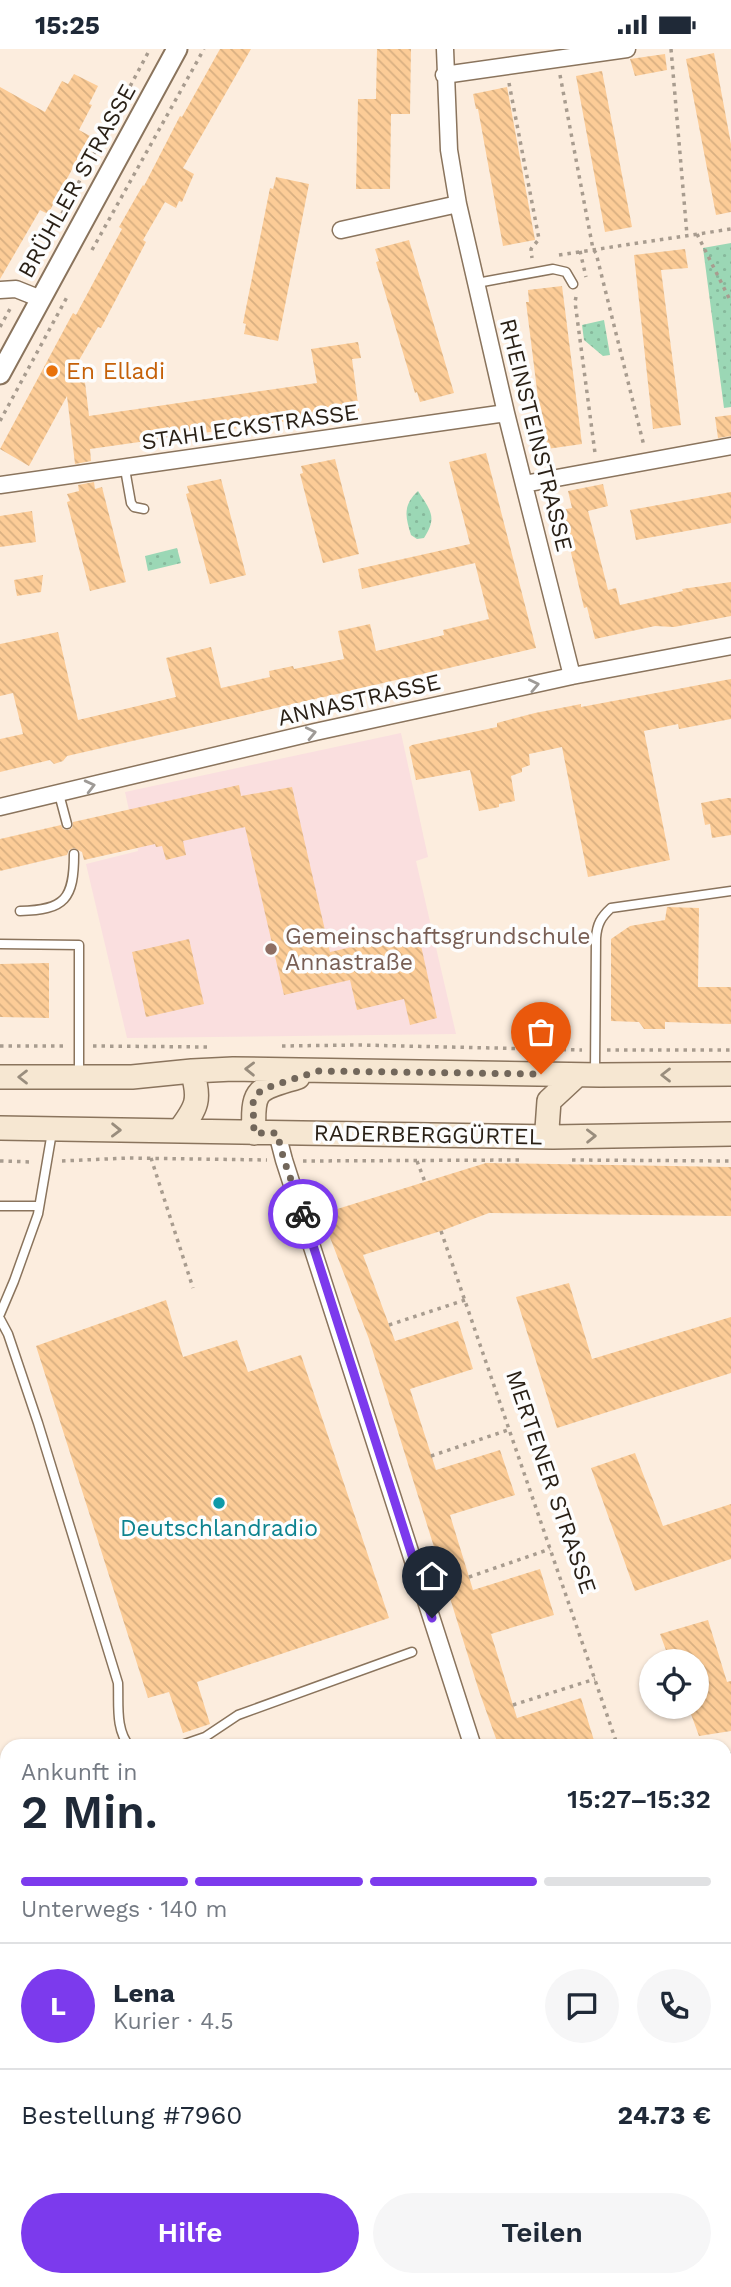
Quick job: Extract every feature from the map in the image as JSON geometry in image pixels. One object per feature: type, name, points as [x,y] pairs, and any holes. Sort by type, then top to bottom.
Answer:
[{"type":"main road","points":[[179,1131],[196,1108],[198,1089],[192,1071]]},
{"type":"main road","points":[[0,1077],[132,1077],[192,1071],[731,1075]]},
{"type":"main road","points":[[254,1133],[253,1103],[258,1093],[318,1071]]},
{"type":"main road","points":[[553,1137],[547,1129],[548,1101],[586,1075]]},
{"type":"main road","name":"RADERBERGGÜRTEL","points":[[0,1128],[553,1137],[731,1134]]},
{"type":"street","name":"BRÜHLER STRASSE","points":[[0,374],[177,49]]},
{"type":"street","name":"RHEINSTEINSTRASSE","points":[[445,49],[449,150],[458,204],[506,413],[572,676]]},
{"type":"street","points":[[444,75],[627,49]]},
{"type":"street","points":[[341,230],[458,204]]},
{"type":"street","points":[[0,290],[21,291],[41,299]]},
{"type":"street","name":"STAHLECKSTRASSE","points":[[0,485],[506,413]]},
{"type":"street","points":[[524,484],[731,446]]},
{"type":"street","name":"ANNASTRASSE","points":[[0,807],[315,732],[572,676],[731,646]]},
{"type":"street","points":[[277,1133],[470,1739]]},
{"type":"lane","points":[[477,283],[553,269],[566,272],[573,283]]},
{"type":"lane","points":[[125,469],[131,503],[134,507],[144,509]]},
{"type":"lane","points":[[59,794],[66,824]]},
{"type":"lane","points":[[20,912],[46,911],[56,907],[71,887],[74,854]]},
{"type":"lane","points":[[586,1075],[595,1050],[596,937],[603,915],[611,908],[731,891]]},
{"type":"lane","points":[[0,944],[79,945],[79,1077]]},
{"type":"lane","points":[[0,1314],[39,1206],[52,1129]]},
{"type":"lane","points":[[0,1206],[39,1206]]},
{"type":"lane","points":[[0,1319],[8,1334],[38,1423],[118,1683],[119,1722],[124,1739]]},
{"type":"lane","points":[[199,1739],[238,1715],[412,1652]]},
{"type":"path","points":[[0,327],[150,49]]},
{"type":"path","points":[[91,252],[204,49]]},
{"type":"path","points":[[671,49],[687,236]]},
{"type":"path","points":[[558,59],[593,249],[619,340],[648,461]]},
{"type":"path","points":[[506,66],[539,239],[531,249],[532,261],[544,258]]},
{"type":"path","points":[[556,256],[731,229]]},
{"type":"path","points":[[697,234],[731,302]]},
{"type":"path","points":[[580,251],[587,282]]},
{"type":"path","points":[[0,421],[71,288]]},
{"type":"path","points":[[579,295],[575,302],[597,470]]},
{"type":"path","points":[[280,1047],[359,1045],[731,1050]]},
{"type":"path","points":[[0,1046],[218,1047]]},
{"type":"path","points":[[150,1158],[193,1288]]},
{"type":"path","points":[[0,1161],[150,1158],[530,1160]]},
{"type":"path","points":[[570,1160],[731,1161]]},
{"type":"path","points":[[417,1161],[425,1182]]},
{"type":"path","name":"MERTENER STRASSE","points":[[441,1231],[615,1739]]},
{"type":"path","points":[[389,1325],[464,1300]]},
{"type":"path","points":[[431,1456],[509,1430]]},
{"type":"path","points":[[469,1577],[550,1549]]},
{"type":"path","points":[[513,1705],[595,1678]]},
{"type":"shaded area","name":"Gemeinschaftsgrundschule Annastraße","points":[[401,733],[428,857],[416,861],[456,1034],[127,1038],[86,864],[138,851],[125,792]]},
{"type":"green space","points":[[731,243],[731,407],[724,408],[703,248]]},
{"type":"green space","points":[[604,320],[610,355],[603,356],[584,340],[582,325]]},
{"type":"green space","points":[[418,491],[431,514],[431,524],[424,538],[417,539],[411,535],[407,511],[410,501]]},
{"type":"green space","points":[[177,548],[181,563],[148,571],[145,556]]},
{"type":"building","points":[[220,49],[251,49],[183,168],[194,174],[182,202],[179,201],[176,208],[165,202],[143,240],[146,242],[101,328],[98,327],[74,369],[84,374],[89,416],[317,383],[311,349],[358,342],[361,358],[352,359],[359,411],[90,449],[91,461],[75,464],[67,396],[29,466],[0,449],[73,313],[76,315],[122,229],[119,227],[144,186],[180,116],[182,117]]},
{"type":"building","points":[[377,49],[411,49],[410,114],[391,114],[390,189],[356,189],[358,99],[376,99]]},
{"type":"building","points":[[714,53],[731,144],[731,212],[716,215],[686,59]]},
{"type":"building","points":[[665,54],[667,70],[635,76],[630,59]]},
{"type":"building","points":[[602,71],[632,227],[605,232],[576,76]]},
{"type":"building","points":[[74,74],[98,86],[79,130],[90,136],[48,214],[40,210],[0,279],[0,87],[45,112],[62,81],[68,84]]},
{"type":"building","points":[[507,87],[535,240],[503,246],[473,94]]},
{"type":"building","points":[[276,177],[309,184],[278,341],[244,334],[246,324],[243,323],[270,188],[273,189]]},
{"type":"building","points":[[409,240],[454,393],[420,402],[376,262],[379,261],[375,249]]},
{"type":"building","points":[[685,249],[688,268],[661,270],[681,425],[653,429],[634,255]]},
{"type":"building","points":[[562,286],[582,444],[547,449],[546,438],[543,438],[526,302],[529,302],[528,290]]},
{"type":"building","points":[[731,415],[731,436],[718,438],[715,417]]},
{"type":"building","points":[[486,453],[536,648],[370,686],[366,695],[359,689],[67,756],[63,761],[54,764],[50,760],[0,772],[0,739],[23,734],[13,693],[0,696],[0,644],[58,632],[78,720],[176,697],[166,658],[211,647],[221,688],[270,677],[269,671],[344,659],[338,631],[370,624],[376,651],[444,635],[443,630],[489,619],[475,563],[362,589],[358,569],[470,544],[449,462]]},
{"type":"building","points":[[335,459],[359,554],[323,563],[300,474],[303,473],[301,466]]},
{"type":"building","points":[[221,479],[246,575],[210,584],[186,494],[189,493],[187,486]]},
{"type":"building","points":[[94,482],[95,489],[102,487],[126,582],[90,591],[67,494],[79,491],[78,485]]},
{"type":"building","points":[[603,484],[608,506],[588,511],[608,590],[616,588],[620,605],[683,591],[682,589],[731,582],[731,616],[674,627],[655,626],[595,639],[587,607],[584,608],[561,510],[572,508],[568,491]]},
{"type":"building","points":[[731,492],[731,523],[636,540],[630,510]]},
{"type":"building","points":[[32,511],[36,542],[0,547],[0,516]]},
{"type":"building","points":[[43,575],[41,592],[17,596],[14,580]]},
{"type":"building","points":[[731,679],[731,719],[679,729],[678,724],[644,731],[670,860],[588,877],[562,747],[529,754],[530,765],[511,776],[515,801],[499,804],[499,807],[479,811],[470,770],[416,780],[409,747],[412,745],[497,727],[497,723],[535,713]]},
{"type":"building","points":[[239,785],[241,796],[292,787],[330,952],[418,932],[437,1018],[410,1025],[404,999],[357,1010],[350,980],[284,995],[245,827],[183,841],[186,855],[166,860],[162,846],[156,847],[155,844],[84,860],[82,852],[74,848],[69,850],[67,855],[0,871],[0,839],[61,825],[68,830],[72,828],[73,822]]},
{"type":"building","points":[[731,798],[731,835],[712,838],[710,824],[705,825],[701,803]]},
{"type":"building","points":[[667,907],[699,908],[698,987],[731,987],[731,1024],[665,1022],[665,1029],[644,1029],[639,1022],[611,1021],[611,939],[630,926],[665,920]]},
{"type":"building","points":[[189,939],[204,1004],[146,1017],[132,952]]},
{"type":"building","points":[[49,963],[49,1018],[0,1017],[0,964]]},
{"type":"building","points":[[486,1163],[731,1167],[731,1216],[489,1213],[363,1255],[395,1341],[458,1321],[473,1369],[410,1389],[436,1470],[500,1450],[515,1495],[450,1515],[473,1590],[540,1569],[554,1615],[491,1634],[517,1718],[581,1698],[594,1739],[496,1739],[369,1339],[321,1214]]},
{"type":"building","points":[[569,1283],[592,1359],[731,1317],[731,1373],[557,1428],[516,1297]]},
{"type":"building","name":"Deutschlandradio","points":[[166,1300],[183,1357],[237,1340],[248,1372],[301,1355],[389,1618],[197,1682],[210,1724],[183,1733],[169,1692],[148,1698],[36,1346]]},
{"type":"building","points":[[635,1453],[663,1526],[731,1504],[731,1559],[635,1591],[591,1468]]},
{"type":"building","points":[[708,1620],[727,1682],[731,1681],[731,1731],[699,1736],[693,1719],[709,1719],[709,1649],[666,1649],[660,1634]]},
{"type":"way so far","points":[[303,1214],[277,1133],[254,1133],[253,1103],[258,1093],[266,1088],[318,1071],[541,1074]]},
{"type":"place","name":"En Elladi","points":[[52,371]]},
{"type":"place","name":"Gemeinschaftsgrundschule Annastraße","points":[[271,949]]},
{"type":"place","name":"Deutschlandradio","points":[[219,1503]]},
{"type":"route","points":[[303,1214],[432,1618]]}]
